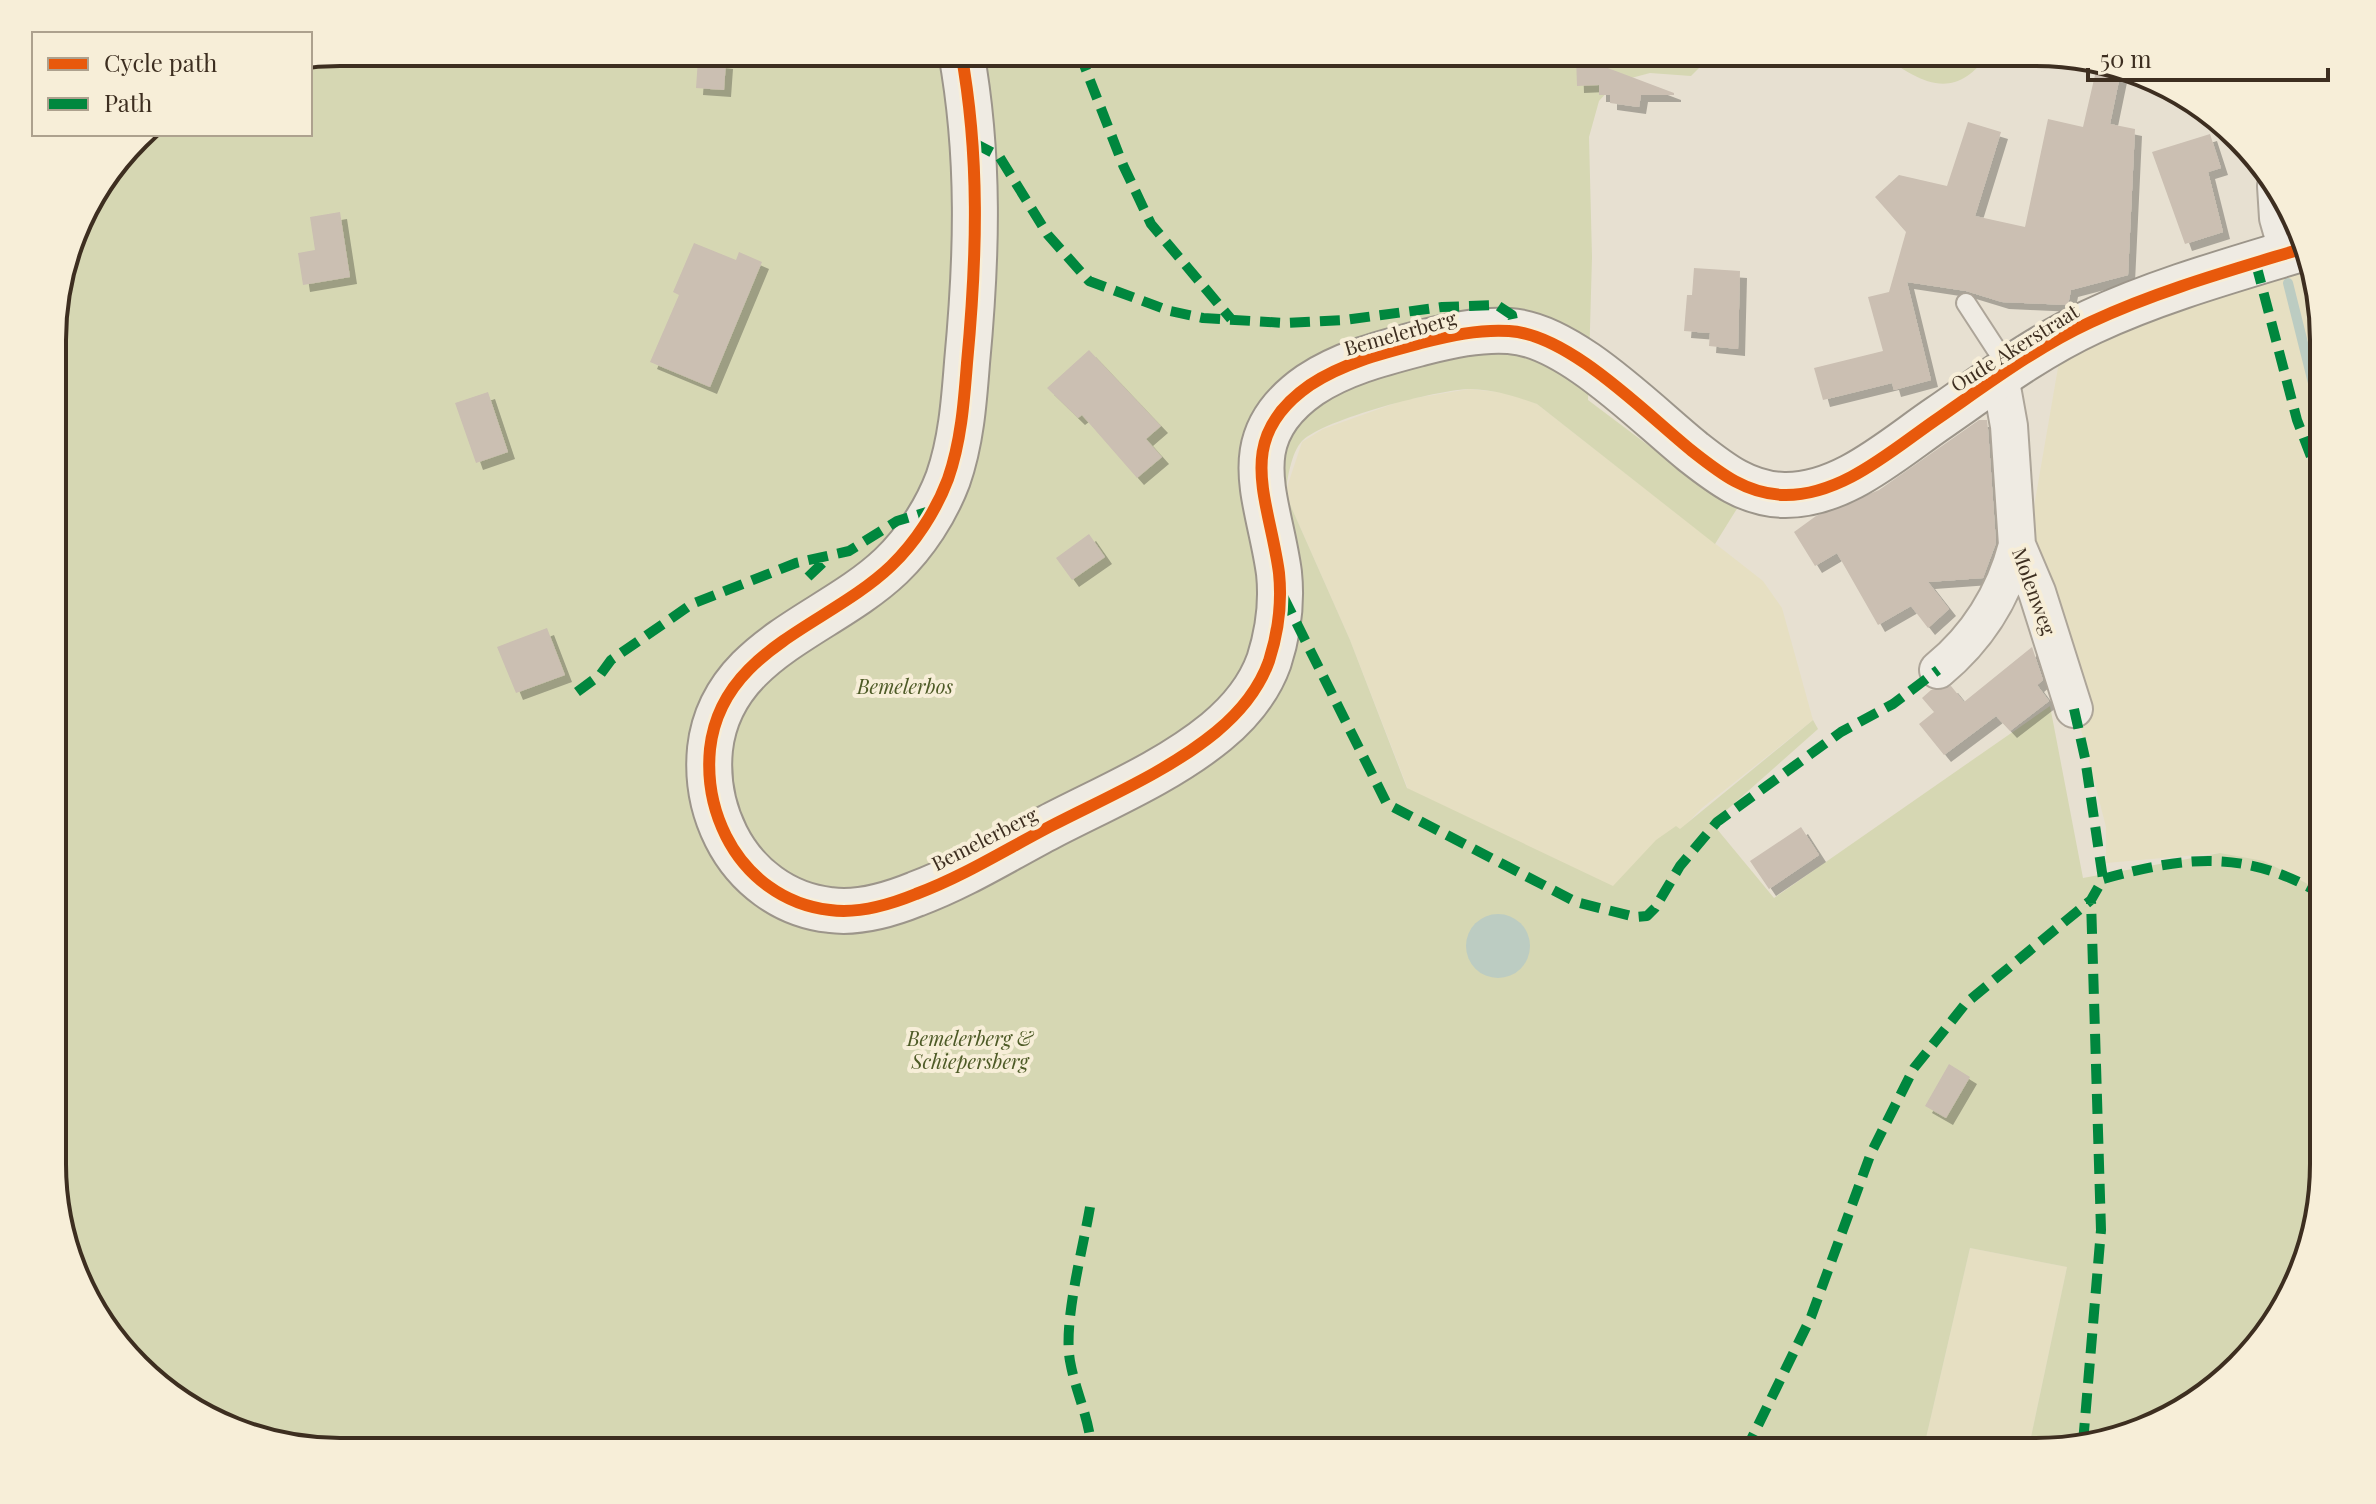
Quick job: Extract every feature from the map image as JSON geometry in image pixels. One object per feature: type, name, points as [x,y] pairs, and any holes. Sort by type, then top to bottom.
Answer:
[{"type":"street","name":"Bemelerberg","points":[[963,67],[972,121],[977,208],[965,390],[949,476],[933,510],[903,552],[863,587],[757,659],[729,693],[714,728],[709,778],[719,821],[743,863],[769,889],[826,910],[846,911],[871,909],[921,893],[1133,784],[1223,726],[1259,684],[1275,640],[1279,615],[1279,573],[1261,493],[1264,440],[1281,412],[1305,389],[1358,362],[1430,341],[1515,330],[1548,340],[1582,362],[1726,478],[1774,495],[1807,493]]},
{"type":"street","points":[[2278,211],[2293,248]]},
{"type":"street","name":"Oude Akerstraat","points":[[1807,493],[1841,483],[2004,372],[2057,340],[2121,309],[2295,251]]},
{"type":"street","name":"Molenweg","points":[[2004,372],[2017,545],[2037,592],[2074,709]]},
{"type":"street","points":[[1938,670],[1969,642],[1986,616],[2007,581],[2017,545]]},
{"type":"lane","points":[[1966,303],[2004,372]]},
{"type":"shaded area","points":[[2299,266],[2309,322],[2309,885],[2264,861],[2220,853],[2106,863],[2106,827],[2030,530],[2060,356],[2081,343]]},
{"type":"shaded area","points":[[1469,389],[1508,393],[1537,404],[1763,581],[1782,608],[1813,720],[1702,808],[1621,891],[1408,789],[1350,640],[1285,493],[1302,442],[1323,429],[1404,400]]},
{"type":"shaded area","points":[[1498,914],[1516,920],[1524,928],[1530,946],[1524,964],[1516,972],[1498,978],[1480,972],[1472,964],[1466,946],[1472,928],[1480,920]]},
{"type":"shaded area","points":[[1970,1248],[2067,1267],[2031,1437],[1926,1437]]},
{"type":"green space","points":[[1701,66],[1691,76],[1650,73],[1616,82],[1599,101],[1589,137],[1592,257],[1588,400],[1709,491],[1738,507],[1715,544],[1537,404],[1497,392],[1455,390],[1409,400],[1314,432],[1302,441],[1295,452],[1285,493],[1350,640],[1407,788],[1613,886],[1656,840],[1676,826],[1680,829],[1813,720],[1818,729],[1712,823],[1774,898],[2050,706],[2083,878],[2220,853],[2264,861],[2309,885],[2309,1182],[2305,1217],[2282,1285],[2242,1345],[2203,1381],[2141,1417],[2107,1429],[2071,1436],[2031,1437],[2067,1267],[1970,1248],[1926,1437],[340,1438],[305,1436],[269,1429],[219,1410],[173,1381],[146,1358],[123,1331],[87,1269],[75,1235],[68,1199],[66,340],[68,305],[75,269],[103,203],[134,159],[157,136],[312,136],[312,68],[322,67]]},
{"type":"green space","points":[[1899,66],[1978,66],[1963,79],[1950,83],[1936,83]]},
{"type":"building","points":[[1576,66],[1603,66],[1674,95],[1641,95],[1639,107],[1610,103],[1610,95],[1599,95],[1599,85],[1577,86]]},
{"type":"building","points":[[697,67],[726,67],[724,90],[696,88]]},
{"type":"building","points":[[2095,73],[2119,80],[2110,124],[2135,129],[2128,275],[2071,290],[2068,305],[2002,302],[1966,291],[1907,282],[1931,380],[1894,390],[1892,383],[1823,400],[1814,368],[1883,351],[1868,297],[1889,292],[1906,232],[1875,197],[1899,175],[1947,186],[1968,122],[2001,132],[1975,216],[2025,227],[2048,119],[2083,127]]},
{"type":"building","points":[[2210,134],[2221,168],[2208,172],[2223,232],[2185,244],[2152,152]]},
{"type":"building","points":[[340,212],[350,277],[303,285],[298,253],[315,250],[310,217]]},
{"type":"building","points":[[694,243],[736,260],[739,252],[762,262],[710,387],[650,362],[679,295],[673,292]]},
{"type":"building","points":[[1694,268],[1740,271],[1738,349],[1709,346],[1710,333],[1684,331],[1687,295],[1692,295]]},
{"type":"building","points":[[1089,350],[1161,426],[1146,439],[1162,457],[1137,478],[1082,415],[1078,418],[1047,388]]},
{"type":"building","points":[[488,392],[508,452],[476,463],[455,403]]},
{"type":"building","points":[[1979,420],[1987,420],[1996,543],[1983,578],[1928,582],[1949,609],[1928,628],[1911,606],[1878,625],[1837,553],[1815,566],[1794,532],[1816,516],[1879,490]]},
{"type":"building","points":[[1089,534],[1105,557],[1072,580],[1056,558]]},
{"type":"building","points":[[547,628],[565,675],[516,693],[497,647]]},
{"type":"building","points":[[2032,647],[2043,680],[2037,685],[2049,701],[2010,731],[1996,716],[1944,755],[1919,724],[1934,712],[1922,698],[1931,690],[1951,686],[1964,702]]},
{"type":"building","points":[[1801,827],[1819,855],[1769,889],[1750,861]]},
{"type":"building","points":[[1949,1064],[1970,1077],[1946,1118],[1925,1106]]},
{"type":"waterway","points":[[2288,283],[2309,367]]},
{"type":"marked path","points":[[1085,67],[1123,165],[1151,224],[1231,319]]},
{"type":"marked path","points":[[974,143],[999,156],[1048,235],[1089,281],[1170,311],[1203,318],[1285,323],[1344,320],[1442,307],[1497,305],[1512,315],[1515,330]]},
{"type":"marked path","points":[[2256,264],[2297,420],[2309,451]]},
{"type":"marked path","points":[[577,692],[600,675],[611,660],[692,604],[796,563],[849,551],[897,521],[933,510]]},
{"type":"marked path","points":[[808,577],[829,557]]},
{"type":"marked path","points":[[1283,596],[1387,804],[1576,902],[1635,917],[1647,916],[1655,908],[1680,866],[1717,822],[1841,732],[1893,704],[1938,670]]},
{"type":"marked path","points":[[2074,709],[2085,758],[2103,879]]},
{"type":"marked path","points":[[1752,1437],[1811,1317],[1871,1153],[1914,1068],[1966,1003],[2091,900],[2103,879],[2162,865],[2215,861],[2268,870],[2309,888]]},
{"type":"marked path","points":[[2084,1434],[2101,1230],[2091,900]]},
{"type":"marked path","points":[[1090,1207],[1069,1326],[1070,1361],[1090,1438]]},
{"type":"cycle path","points":[[963,67],[974,168],[975,245],[963,407],[948,479],[924,526],[891,566],[866,587],[781,642],[755,663],[734,687],[718,715],[710,749],[710,783],[717,815],[744,864],[782,895],[830,910],[852,911],[885,905],[950,880],[1156,772],[1197,746],[1233,717],[1265,671],[1278,617],[1279,573],[1264,495],[1263,448],[1271,427],[1286,406],[1310,385],[1336,371],[1392,351],[1464,334],[1509,331],[1532,335],[1581,360],[1692,451],[1734,481],[1770,494],[1806,493],[1827,488],[1867,468],[2014,366],[2091,322],[2168,291],[2295,251]]},
{"type":"park label","name":"Bemelerbos","points":[[905,685]]},
{"type":"park label","name":"Bemelerberg & Schiepersberg","points":[[970,1048]]}]
